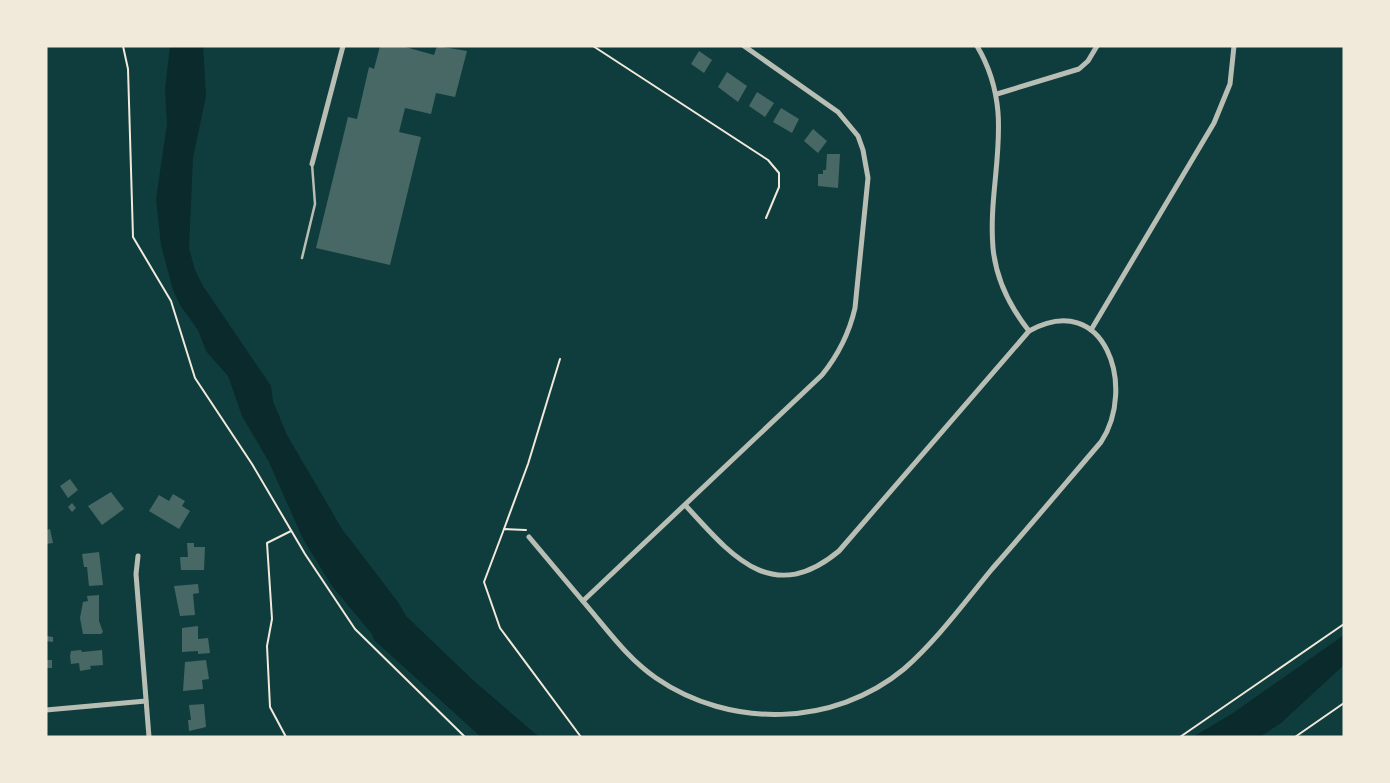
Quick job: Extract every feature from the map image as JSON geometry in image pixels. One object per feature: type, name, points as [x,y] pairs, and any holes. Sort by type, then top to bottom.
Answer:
[{"type":"street","points":[[312,164],[344,46]]},
{"type":"street","points":[[583,602],[822,375],[844,344],[855,308],[868,178],[864,150],[858,136],[838,112],[744,46]]},
{"type":"street","points":[[977,46],[991,73],[997,94],[999,141],[992,228],[993,249],[1003,287],[1010,304],[1029,330]]},
{"type":"street","points":[[997,94],[1079,69],[1088,61],[1097,46]]},
{"type":"street","points":[[1091,330],[1214,123],[1230,84],[1234,46]]},
{"type":"street","points":[[528,536],[638,664],[673,689],[716,707],[758,714],[797,714],[825,709],[869,692],[904,668],[935,637],[1104,437],[1115,408],[1116,377],[1106,345],[1091,330],[1064,320],[1051,321],[1029,330],[839,551],[814,568],[789,574],[775,574],[747,565],[727,550],[686,506]]},
{"type":"street","points":[[138,556],[136,574],[149,737]]},
{"type":"street","points":[[46,710],[146,701]]},
{"type":"lane","points":[[302,258],[315,204],[312,164]]},
{"type":"path","points":[[123,46],[128,69],[133,236],[171,301],[195,378],[252,464],[291,531],[355,629],[465,737]]},
{"type":"path","points":[[593,46],[768,160],[779,173],[779,187],[766,218]]},
{"type":"path","points":[[560,359],[528,464],[484,582],[500,628],[581,737]]},
{"type":"path","points":[[504,529],[528,530],[528,536]]},
{"type":"path","points":[[286,737],[270,707],[267,646],[272,619],[267,543],[291,531]]},
{"type":"path","points":[[1180,737],[1344,624]]},
{"type":"path","points":[[1295,737],[1344,703]]},
{"type":"water","points":[[170,46],[203,46],[206,96],[193,158],[189,248],[195,270],[203,286],[271,386],[273,401],[287,435],[342,529],[398,602],[406,616],[474,681],[539,737],[481,737],[374,640],[372,634],[332,586],[303,539],[269,462],[242,416],[228,376],[206,351],[198,330],[180,305],[173,290],[161,245],[156,199],[167,124],[165,89]]},
{"type":"water","points":[[1344,635],[1344,665],[1281,723],[1260,737],[1193,737],[1233,713]]},
{"type":"building","points":[[380,46],[402,46],[434,55],[437,46],[467,51],[455,97],[436,93],[431,114],[405,108],[399,132],[421,137],[390,265],[316,248],[348,117],[357,119],[369,67],[374,69]]},
{"type":"building","points":[[699,51],[712,60],[704,73],[691,64]]},
{"type":"building","points":[[727,72],[747,86],[738,102],[718,87]]},
{"type":"building","points":[[757,92],[774,103],[765,117],[749,106]]},
{"type":"building","points":[[781,108],[799,119],[792,133],[773,122]]},
{"type":"building","points":[[813,129],[827,141],[818,153],[804,141]]},
{"type":"building","points":[[827,154],[840,154],[838,188],[818,186],[818,174],[823,174],[823,170],[826,170]]},
{"type":"building","points":[[70,479],[78,490],[68,498],[60,486]]},
{"type":"building","points":[[111,492],[124,509],[102,525],[88,506]]},
{"type":"building","points":[[173,494],[185,501],[182,506],[190,511],[179,529],[149,511],[159,495],[169,501]]},
{"type":"building","points":[[72,503],[76,508],[72,512],[68,507]]},
{"type":"building","points":[[50,529],[53,543],[46,544],[46,530]]},
{"type":"building","points":[[187,543],[194,543],[194,547],[205,547],[204,570],[181,570],[180,557],[188,557]]},
{"type":"building","points":[[99,552],[103,585],[89,586],[87,567],[84,567],[82,554]]},
{"type":"building","points":[[198,584],[199,593],[193,594],[195,615],[180,616],[174,586]]},
{"type":"building","points":[[99,595],[99,621],[103,632],[101,634],[83,634],[80,618],[83,602],[88,601],[87,596]]},
{"type":"building","points":[[198,626],[198,639],[208,638],[210,653],[198,654],[198,651],[182,652],[182,628]]},
{"type":"building","points":[[47,636],[53,637],[53,642],[46,641]]},
{"type":"building","points":[[81,650],[82,652],[102,650],[103,665],[90,666],[91,669],[80,671],[79,663],[71,664],[70,656],[71,651]]},
{"type":"building","points":[[46,660],[52,660],[52,668],[46,668]]},
{"type":"building","points":[[206,660],[209,679],[202,680],[203,689],[183,691],[185,662]]},
{"type":"building","points":[[204,704],[206,727],[189,731],[188,720],[191,720],[189,705]]}]
